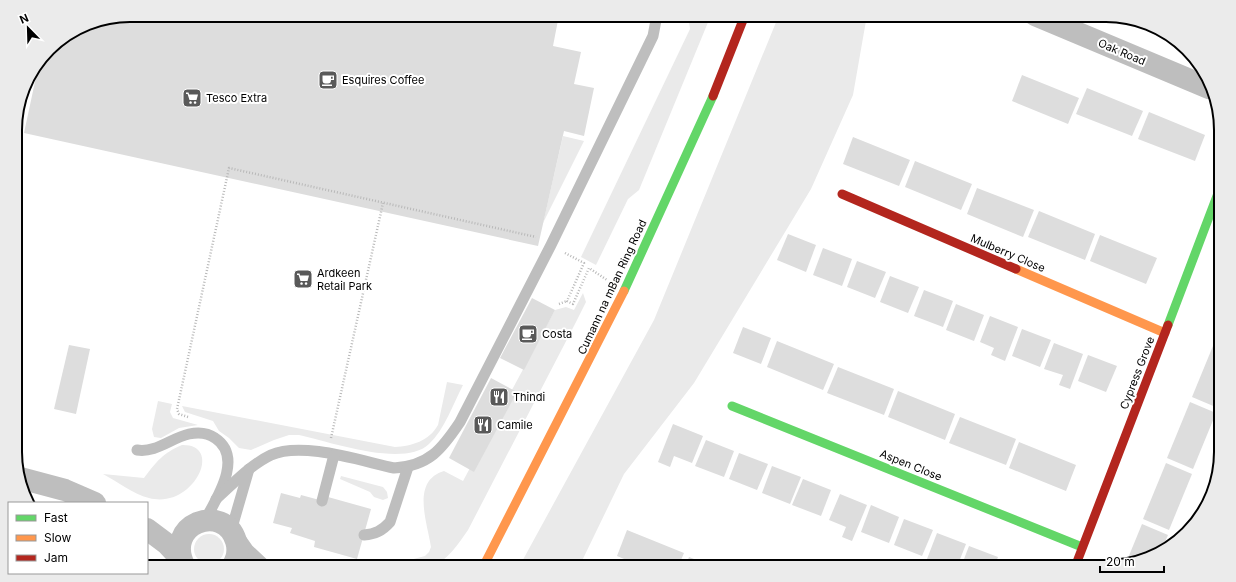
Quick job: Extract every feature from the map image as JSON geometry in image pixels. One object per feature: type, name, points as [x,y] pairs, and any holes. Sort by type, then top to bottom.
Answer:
[{"type":"street","name":"Cumann na mBan Ring Road","points":[[485,560],[585,370],[625,290],[712,99],[742,22]]},
{"type":"street","name":"Oak Road","points":[[1052,22],[1205,86]]},
{"type":"street","name":"Mulberry Close","points":[[842,194],[1165,333]]},
{"type":"street","name":"Cypress Grove","points":[[1078,560],[1214,204]]},
{"type":"street","name":"Aspen Close","points":[[732,406],[1082,547]]},
{"type":"street","points":[[26,480],[65,490],[94,502]]},
{"type":"street","points":[[148,529],[173,531],[197,524],[219,522],[234,537],[247,556],[252,560]]},
{"type":"street","points":[[183,560],[180,542],[197,524]]},
{"type":"street","points":[[148,530],[167,544],[180,560]]},
{"type":"street","points":[[234,537],[237,557],[236,560]]},
{"type":"lane","points":[[197,524],[216,500],[250,469],[271,455],[282,451],[308,450],[394,468],[408,467],[422,462],[435,454],[448,440],[460,422],[551,245],[653,36],[656,22]]},
{"type":"lane","points":[[137,450],[153,448],[188,434],[200,433],[212,436],[221,442],[229,461],[227,471],[216,500]]},
{"type":"lane","points":[[322,501],[331,454]]},
{"type":"lane","points":[[364,535],[375,534],[384,529],[390,522],[408,467]]},
{"type":"lane","points":[[234,537],[250,469]]},
{"type":"path","points":[[212,436],[214,430],[210,425],[179,414],[176,409],[229,168],[535,236],[584,263],[567,302]]},
{"type":"path","points":[[331,454],[383,203]]},
{"type":"path","points":[[558,304],[567,302],[573,304],[589,268]]},
{"type":"shaded area","points":[[689,22],[708,22],[639,190],[628,199],[596,265],[581,257],[690,29]]},
{"type":"shaded area","points":[[776,22],[866,22],[853,95],[811,189],[694,383],[624,474],[582,560],[523,560],[654,320]]},
{"type":"shaded area","points":[[563,136],[584,141],[543,223]]},
{"type":"shaded area","points":[[583,293],[586,302],[461,541],[443,560],[410,560],[425,556],[431,547],[424,503],[424,493],[427,483],[434,476],[444,471],[463,481],[555,310],[566,307],[574,310]]},
{"type":"shaded area","points":[[447,382],[463,385],[440,431],[429,444],[418,451],[403,454],[385,454],[367,451],[299,435],[289,435],[251,450],[239,448],[219,431],[213,421],[185,412],[182,406],[395,447],[420,442],[430,435],[438,425]]},
{"type":"shaded area","points":[[158,401],[172,404],[170,412],[173,418],[198,425],[179,428],[161,438],[154,437],[152,429]]},
{"type":"shaded area","points":[[182,445],[195,447],[201,455],[202,464],[198,476],[190,486],[179,495],[165,499],[149,498],[131,491],[103,474],[144,478],[161,458],[170,451]]},
{"type":"shaded area","points":[[341,476],[383,487],[387,492],[388,498],[383,500],[374,497],[370,492],[340,479]]},
{"type":"shaded area","points":[[203,535],[215,535],[220,538],[223,543],[223,555],[220,560],[198,560],[195,555],[195,543],[198,538]]},
{"type":"building","points":[[123,22],[558,22],[553,46],[581,52],[574,84],[594,88],[584,136],[564,131],[538,246],[24,133],[36,76],[49,59],[64,44],[88,30]]},
{"type":"building","points":[[1022,75],[1079,98],[1068,124],[1012,101]]},
{"type":"building","points":[[1087,88],[1143,111],[1132,136],[1076,114]]},
{"type":"building","points":[[1149,112],[1205,135],[1195,161],[1138,139]]},
{"type":"building","points":[[853,137],[910,160],[899,186],[843,164]]},
{"type":"building","points":[[915,161],[972,184],[961,210],[905,187]]},
{"type":"building","points":[[977,188],[1034,210],[1023,237],[967,214]]},
{"type":"building","points":[[1039,211],[1095,234],[1085,260],[1028,237]]},
{"type":"building","points":[[788,234],[816,245],[806,272],[777,260]]},
{"type":"building","points":[[1100,235],[1157,258],[1146,284],[1090,261]]},
{"type":"building","points":[[823,248],[852,259],[842,286],[813,275]]},
{"type":"building","points":[[857,261],[886,272],[875,298],[847,287]]},
{"type":"building","points":[[890,276],[919,287],[908,313],[880,302]]},
{"type":"building","points":[[924,290],[953,301],[943,327],[914,316]]},
{"type":"building","name":"Costa","points":[[532,298],[555,310],[524,370],[500,358]]},
{"type":"building","points":[[956,304],[984,315],[974,341],[946,330]]},
{"type":"building","points":[[990,316],[1018,327],[1005,361],[991,355],[994,348],[980,342]]},
{"type":"building","points":[[743,327],[771,338],[761,364],[733,353]]},
{"type":"building","points":[[1022,329],[1051,340],[1040,367],[1012,356]]},
{"type":"building","points":[[777,341],[834,364],[823,390],[767,367]]},
{"type":"building","points":[[1054,343],[1083,354],[1070,389],[1059,385],[1063,375],[1044,369]]},
{"type":"building","points":[[1214,343],[1214,406],[1192,397]]},
{"type":"building","points":[[69,345],[90,349],[76,414],[54,409]]},
{"type":"building","points":[[1088,355],[1117,366],[1106,392],[1078,381]]},
{"type":"building","points":[[838,367],[894,389],[884,415],[827,393]]},
{"type":"building","name":"Camile","points":[[491,378],[517,392],[474,472],[449,458]]},
{"type":"building","points":[[898,391],[955,414],[945,440],[888,417]]},
{"type":"building","points":[[1190,402],[1214,412],[1214,418],[1193,469],[1167,458]]},
{"type":"building","points":[[960,417],[1016,439],[1006,465],[949,443]]},
{"type":"building","points":[[673,424],[703,436],[692,463],[674,456],[670,467],[658,462]]},
{"type":"building","points":[[706,440],[734,451],[724,477],[695,466]]},
{"type":"building","points":[[1019,442],[1076,465],[1066,491],[1009,468]]},
{"type":"building","points":[[739,453],[768,464],[757,490],[729,479]]},
{"type":"building","points":[[1166,463],[1192,474],[1169,530],[1143,519]]},
{"type":"building","points":[[772,466],[801,477],[790,504],[762,493]]},
{"type":"building","points":[[803,479],[831,490],[821,516],[792,505]]},
{"type":"building","points":[[281,493],[300,498],[301,495],[327,502],[328,497],[371,509],[357,559],[314,547],[315,541],[290,533],[292,528],[273,523]]},
{"type":"building","points":[[840,494],[867,505],[852,541],[842,537],[846,527],[829,520]]},
{"type":"building","points":[[871,505],[899,517],[889,543],[861,532]]},
{"type":"building","points":[[904,519],[933,530],[922,556],[894,545]]},
{"type":"building","points":[[1142,524],[1168,535],[1165,543],[1154,549],[1128,558]]},
{"type":"building","points":[[627,530],[684,553],[681,560],[626,560],[617,556]]},
{"type":"building","points":[[937,533],[966,544],[960,560],[927,559]]},
{"type":"building","points":[[969,546],[998,557],[997,560],[964,560]]},
{"type":"building","points":[[689,557],[696,560],[688,560]]},
{"type":"traffic: fast","points":[[624,291],[713,96]]},
{"type":"traffic: fast","points":[[1168,325],[1214,204]]},
{"type":"traffic: fast","points":[[732,406],[1082,547]]},
{"type":"traffic: slow","points":[[1016,269],[1165,333]]},
{"type":"traffic: slow","points":[[487,560],[624,291]]},
{"type":"traffic: jam","points":[[713,96],[742,22]]},
{"type":"traffic: jam","points":[[842,194],[1016,269]]},
{"type":"traffic: jam","points":[[1078,560],[1168,325]]},
{"type":"place","name":"Esquires Coffee","points":[[328,80]]},
{"type":"place","name":"Tesco Extra","points":[[192,98]]},
{"type":"place","name":"Ardkeen Retail Park","points":[[303,279]]},
{"type":"place","name":"Costa","points":[[528,334]]},
{"type":"place","name":"Thindi","points":[[499,397]]},
{"type":"place","name":"Camile","points":[[483,425]]}]
